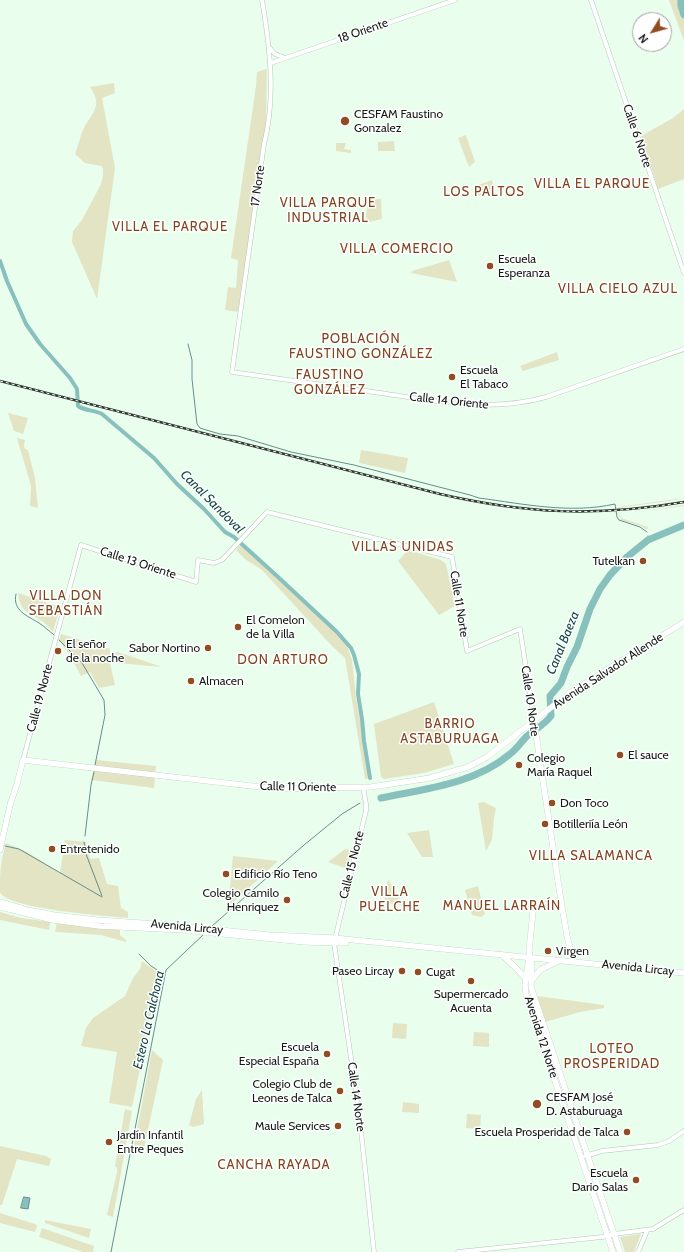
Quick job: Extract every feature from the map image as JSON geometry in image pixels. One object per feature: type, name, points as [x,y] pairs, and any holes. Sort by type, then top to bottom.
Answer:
[{"type":"main road","name":"Avenida Salvador Allende","points":[[534,724],[539,717],[582,685],[684,622]]},
{"type":"main road","name":"Calle 11 Oriente","points":[[23,760],[276,789],[363,787],[421,780],[468,767],[492,754],[534,724]]},
{"type":"main road","name":"Calle 10 Norte","points":[[534,724],[561,901],[567,936],[574,962]]},
{"type":"main road","name":"Calle 19 Norte","points":[[0,850],[10,805],[18,784],[23,760]]},
{"type":"main road","name":"Avenida 12 Norte","points":[[561,901],[538,906],[533,910],[529,949],[530,958],[528,980],[525,988],[526,995],[611,1235],[620,1252]]},
{"type":"main road","name":"Avenida Lircay","points":[[1,903],[54,915],[305,942],[334,941],[376,943],[684,973]]},
{"type":"main road","points":[[502,955],[528,980],[540,970],[558,960]]},
{"type":"main road","name":"Avenida 12 Norte","points":[[611,1235],[613,1252]]},
{"type":"street","name":"17 Norte","points":[[232,372],[268,124],[270,63],[262,0]]},
{"type":"street","name":"18 Oriente","points":[[270,63],[455,0]]},
{"type":"street","name":"Calle 6 Norte","points":[[591,0],[684,273]]},
{"type":"street","points":[[269,47],[276,54],[286,58]]},
{"type":"street","name":"Calle 14 Oriente","points":[[232,372],[455,403],[495,405],[540,398],[684,349]]},
{"type":"street","name":"Calle 11 Norte","points":[[198,560],[214,563],[220,561],[242,540],[267,512],[452,557],[467,650],[520,629]]},
{"type":"street","name":"Calle 13 Oriente","points":[[81,545],[196,582],[198,560]]},
{"type":"street","name":"Calle 19 Norte","points":[[23,760],[81,545]]},
{"type":"street","name":"Calle 10 Norte","points":[[520,629],[534,724]]},
{"type":"street","name":"Calle 15 Norte","points":[[334,941],[366,811],[363,787]]},
{"type":"street","name":"Calle 14 Norte","points":[[334,941],[359,1112],[374,1252]]},
{"type":"street","points":[[584,1157],[602,1151],[658,1145],[669,1141],[684,1131]]},
{"type":"street","points":[[458,1252],[647,1231],[656,1228],[684,1210]]},
{"type":"street","points":[[638,1252],[647,1231]]},
{"type":"green space","points":[[669,0],[684,0],[684,41]]},
{"type":"green space","points":[[267,69],[266,126],[238,312],[225,310],[228,287],[236,288],[238,260],[231,258],[257,72]]},
{"type":"green space","points":[[114,83],[115,93],[102,98],[115,168],[97,299],[72,242],[73,231],[82,220],[101,184],[103,168],[101,166],[85,163],[75,154],[83,130],[95,110],[96,100],[90,87]]},
{"type":"green space","points":[[684,109],[684,179],[658,189],[641,136],[673,118]]},
{"type":"green space","points":[[466,135],[475,162],[469,167],[458,138]]},
{"type":"green space","points":[[394,141],[395,151],[378,151],[378,142]]},
{"type":"green space","points":[[336,143],[346,143],[344,149],[351,150],[351,153],[336,151]]},
{"type":"green space","points":[[492,180],[495,191],[479,196],[475,186]]},
{"type":"green space","points":[[368,199],[381,199],[382,219],[368,222],[366,216]]},
{"type":"green space","points":[[449,260],[457,282],[411,273],[412,271]]},
{"type":"green space","points":[[557,352],[559,360],[523,371],[520,366]]},
{"type":"green space","points":[[8,413],[28,418],[23,434],[14,431]]},
{"type":"green space","points":[[17,438],[25,440],[24,446],[25,449],[28,450],[35,478],[38,508],[30,506],[31,486]]},
{"type":"green space","points":[[361,450],[408,458],[405,473],[359,463]]},
{"type":"green space","points":[[684,498],[676,500],[617,508],[618,507]]},
{"type":"green space","points":[[684,505],[684,506],[628,513]]},
{"type":"green space","points":[[618,512],[621,518],[648,527],[647,530],[641,526],[621,520]]},
{"type":"green space","points":[[241,544],[345,640],[352,660],[356,697],[370,778],[365,779],[345,658],[331,645],[262,570],[245,559],[236,550]]},
{"type":"green space","points":[[408,550],[441,560],[446,564],[455,606],[439,615],[398,561]]},
{"type":"green space","points":[[18,593],[60,607],[53,632],[42,621],[23,608]]},
{"type":"green space","points":[[61,634],[110,649],[110,663],[115,685],[99,688],[90,672],[81,676],[71,657],[59,640]]},
{"type":"green space","points":[[118,652],[162,667],[117,663],[115,653]]},
{"type":"green space","points":[[434,702],[454,764],[424,773],[384,779],[381,777],[374,724]]},
{"type":"green space","points":[[96,760],[156,766],[154,788],[91,780]]},
{"type":"green space","points":[[484,802],[496,808],[492,840],[486,851],[478,803]]},
{"type":"green space","points":[[429,830],[433,857],[422,857],[407,833]]},
{"type":"green space","points":[[65,840],[86,842],[90,859],[99,858],[107,884],[118,886],[121,908],[128,912],[128,918],[59,911],[38,907],[6,898],[0,892],[2,858],[6,843],[27,852],[60,873]]},
{"type":"green space","points":[[345,849],[352,850],[348,869],[328,862]]},
{"type":"green space","points":[[233,856],[278,861],[228,907]]},
{"type":"green space","points":[[388,879],[403,905],[384,902]]},
{"type":"green space","points":[[478,886],[485,914],[481,917],[472,915],[465,890]]},
{"type":"green space","points":[[0,912],[21,918],[50,922],[49,930],[0,920]]},
{"type":"green space","points":[[57,922],[120,930],[120,935],[126,940],[126,942],[101,935],[55,932]]},
{"type":"green space","points":[[142,961],[160,974],[132,1107],[109,1103],[117,1052],[81,1046],[86,1028],[93,1018],[125,996],[133,978],[140,969]]},
{"type":"green space","points":[[537,996],[604,1005],[604,1008],[580,1012],[545,1022]]},
{"type":"green space","points":[[393,1023],[407,1024],[406,1039],[392,1038]]},
{"type":"green space","points":[[474,1032],[489,1033],[489,1047],[473,1046]]},
{"type":"green space","points":[[152,1050],[163,1060],[144,1148],[134,1146]]},
{"type":"green space","points":[[202,1090],[204,1124],[193,1127],[189,1125],[196,1099]]},
{"type":"green space","points":[[403,1102],[419,1104],[419,1113],[402,1112]]},
{"type":"green space","points":[[125,1109],[132,1111],[113,1217],[107,1215],[117,1172],[117,1168],[115,1166]]},
{"type":"green space","points":[[467,1114],[481,1115],[480,1129],[466,1128]]},
{"type":"green space","points":[[0,1146],[46,1156],[51,1159],[49,1166],[17,1159],[2,1205],[0,1205]]},
{"type":"green space","points":[[0,1213],[35,1224],[37,1226],[35,1232],[0,1223]]},
{"type":"green space","points":[[45,1220],[91,1229],[89,1238],[45,1223]]},
{"type":"green space","points":[[42,1228],[94,1246],[93,1252],[83,1252],[39,1237]]},
{"type":"green space","points":[[641,1234],[634,1252],[625,1252],[620,1237]]},
{"type":"water","points":[[24,1197],[30,1198],[28,1209],[21,1208]]},
{"type":"waterway","name":"Canal Baeza","points":[[681,0],[684,15]]},
{"type":"waterway","name":"Canal Sandoval","points":[[0,261],[26,324],[40,344],[70,378],[77,389],[78,406],[102,414],[154,458],[177,484],[204,509],[225,532],[234,537],[277,576],[337,632],[351,648],[359,674],[358,694],[370,778]]},
{"type":"waterway","points":[[188,344],[192,360],[192,379],[197,424],[200,428],[220,434],[238,436],[291,452],[354,465],[479,498],[564,508],[598,507],[615,504],[617,517],[619,520],[640,527],[647,532]]},
{"type":"waterway","name":"Canal Baeza","points":[[381,798],[431,788],[465,779],[496,764],[517,748],[527,736],[551,716],[550,696],[561,683],[577,647],[590,609],[600,589],[610,575],[627,557],[648,540],[684,525]]},
{"type":"waterway","points":[[16,594],[15,600],[19,609],[54,635]]},
{"type":"waterway","points":[[59,640],[82,663],[104,700],[105,715],[95,765]]},
{"type":"waterway","points":[[85,836],[94,772]]},
{"type":"waterway","name":"Estero La Calchona","points":[[212,926],[304,845],[342,814],[360,803]]},
{"type":"waterway","points":[[84,842],[86,854],[102,896]]},
{"type":"waterway","points":[[5,846],[19,849],[102,897]]},
{"type":"waterway","name":"Estero La Calchona","points":[[111,1252],[166,970],[204,934]]},
{"type":"waterway","points":[[139,954],[151,966],[165,975]]},
{"type":"railway","points":[[0,381],[472,501],[502,506],[562,511],[621,510],[684,502]]},
{"type":"place","name":"CESFAM Faustino Gonzalez","points":[[345,121]]},
{"type":"place","name":"Escuela Esperanza","points":[[490,266]]},
{"type":"place","name":"Escuela El Tabaco","points":[[452,377]]},
{"type":"place","name":"Tutelkan","points":[[643,561]]},
{"type":"place","name":"El Comelon de la Villa","points":[[238,627]]},
{"type":"place","name":"Sabor Nortino","points":[[208,648]]},
{"type":"place","name":"El señor de la noche","points":[[58,651]]},
{"type":"place","name":"Almacen","points":[[191,681]]},
{"type":"place","name":"El sauce","points":[[620,755]]},
{"type":"place","name":"Colegio María Raquel","points":[[519,765]]},
{"type":"place","name":"Don Toco","points":[[552,803]]},
{"type":"place","name":"Botilleriía León","points":[[545,824]]},
{"type":"place","name":"Entretenido","points":[[52,849]]},
{"type":"place","name":"Edificio Río Teno","points":[[226,874]]},
{"type":"place","name":"Colegio Camilo Henriquez","points":[[287,900]]},
{"type":"place","name":"Virgen","points":[[548,951]]},
{"type":"place","name":"Paseo Lircay","points":[[402,971]]},
{"type":"place","name":"Cugat","points":[[418,972]]},
{"type":"place","name":"Supermercado Acuenta","points":[[471,981]]},
{"type":"place","name":"Escuela Especial España","points":[[327,1054]]},
{"type":"place","name":"Colegio Club de Leones de Talca","points":[[340,1091]]},
{"type":"place","name":"CESFAM José D. Astaburuaga","points":[[537,1104]]},
{"type":"place","name":"Maule Services","points":[[338,1126]]},
{"type":"place","name":"Escuela Prosperidad de Talca","points":[[627,1132]]},
{"type":"place","name":"Jardín Infantil Entre Peques","points":[[109,1142]]},
{"type":"place","name":"Escuela Dario Salas","points":[[636,1180]]},
{"type":"district","name":"VILLA EL PARQUE","points":[[592,184]]},
{"type":"district","name":"LOS PALTOS","points":[[484,192]]},
{"type":"district","name":"VILLA PARQUE INDUSTRIAL","points":[[328,210]]},
{"type":"district","name":"VILLA EL PARQUE","points":[[170,227]]},
{"type":"district","name":"VILLA COMERCIO","points":[[397,249]]},
{"type":"district","name":"VILLA CIELO AZUL","points":[[618,289]]},
{"type":"district","name":"POBLACIÓN FAUSTINO GONZÁLEZ","points":[[361,346]]},
{"type":"district","name":"FAUSTINO GONZÁLEZ","points":[[330,382]]},
{"type":"district","name":"VILLAS UNIDAS","points":[[403,547]]},
{"type":"district","name":"VILLA DON SEBASTIÁN","points":[[66,604]]},
{"type":"district","name":"DON ARTURO","points":[[283,660]]},
{"type":"district","name":"BARRIO ASTABURUAGA","points":[[450,732]]},
{"type":"district","name":"VILLA SALAMANCA","points":[[591,856]]},
{"type":"district","name":"VILLA PUELCHE","points":[[390,900]]},
{"type":"district","name":"MANUEL LARRAÍN","points":[[502,906]]},
{"type":"district","name":"LOTEO PROSPERIDAD","points":[[612,1056]]},
{"type":"district","name":"CANCHA RAYADA","points":[[274,1165]]}]
